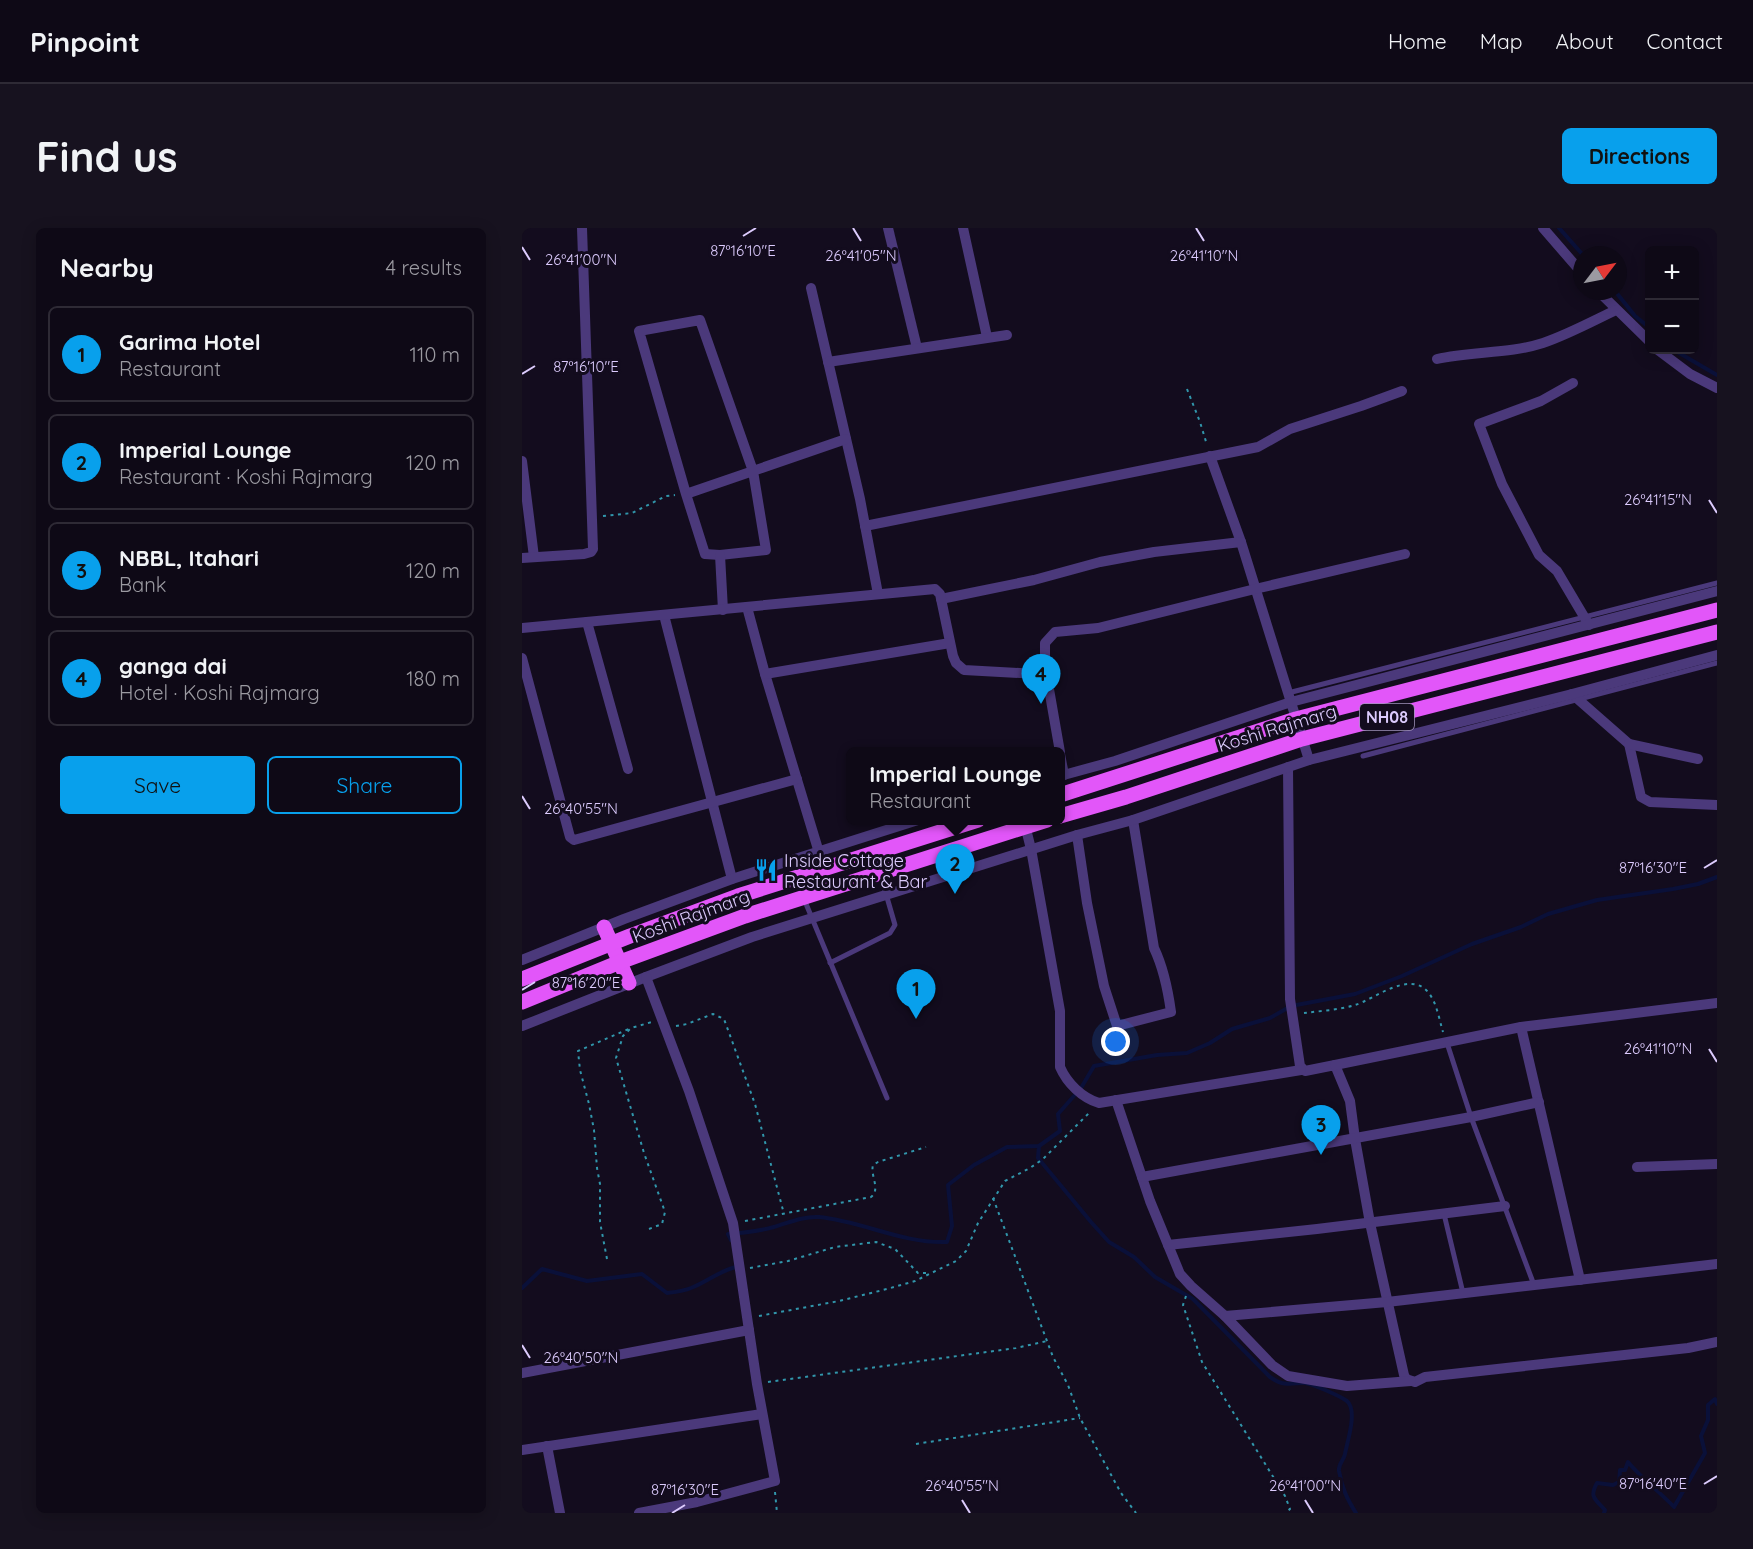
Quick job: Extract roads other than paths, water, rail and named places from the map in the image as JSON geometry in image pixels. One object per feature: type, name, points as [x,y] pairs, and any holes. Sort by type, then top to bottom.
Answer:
[{"type":"main road","name":"Koshi Rajmarg","points":[[1065,793],[1296,719],[1717,610]]},
{"type":"main road","name":"Koshi Rajmarg","points":[[1065,815],[1302,739],[1717,632]]},
{"type":"main road","name":"Koshi Rajmarg","points":[[522,979],[738,896],[962,825]]},
{"type":"main road","name":"Koshi Rajmarg","points":[[522,1002],[620,962],[745,916],[1021,825]]},
{"type":"main road","points":[[604,927],[629,983]]},
{"type":"street","points":[[522,461],[528,558],[584,555],[591,552],[593,549],[582,228]]},
{"type":"street","points":[[888,228],[917,348]]},
{"type":"street","points":[[963,228],[987,337]]},
{"type":"street","points":[[1543,228],[1573,263]]},
{"type":"street","points":[[811,288],[846,439],[878,594]]},
{"type":"street","points":[[1607,300],[1645,337]]},
{"type":"street","points":[[1437,359],[1456,354],[1509,350],[1544,343],[1616,310]]},
{"type":"street","points":[[700,320],[753,471],[766,550],[720,555],[705,554],[686,494],[639,331],[700,320]]},
{"type":"street","points":[[828,362],[1007,335]]},
{"type":"street","points":[[1664,354],[1690,374],[1717,388]]},
{"type":"street","points":[[1573,382],[1541,401],[1479,424],[1502,484],[1539,555],[1557,571],[1587,621]]},
{"type":"street","points":[[865,526],[1265,444],[1290,429],[1402,391]]},
{"type":"street","points":[[686,494],[846,439]]},
{"type":"street","points":[[1210,456],[1241,542],[1309,760]]},
{"type":"street","points":[[941,598],[1034,580],[1111,560],[1154,552],[1241,542]]},
{"type":"street","points":[[1045,681],[1045,643],[1055,632],[1098,628],[1404,554]]},
{"type":"street","points":[[720,555],[723,610]]},
{"type":"street","points":[[522,628],[932,589],[938,592],[941,598],[956,663],[964,670],[1037,674],[1045,681],[1049,689],[1059,747]]},
{"type":"street","points":[[1065,775],[1115,761],[1289,697],[1587,621],[1717,591]]},
{"type":"street","points":[[747,607],[824,869]]},
{"type":"street","points":[[664,615],[732,879]]},
{"type":"street","points":[[588,622],[628,769]]},
{"type":"street","points":[[765,674],[950,643]]},
{"type":"street","points":[[522,1026],[752,937],[1031,849],[1133,820],[1309,760],[1576,697],[1717,655]]},
{"type":"street","points":[[522,658],[570,837],[574,840],[796,779]]},
{"type":"street","points":[[1576,697],[1629,744],[1698,759]]},
{"type":"street","points":[[1629,744],[1641,797],[1650,802],[1717,805]]},
{"type":"street","points":[[1288,767],[1290,999],[1301,1070]]},
{"type":"street","points":[[1077,835],[1087,903],[1104,986],[1117,1026],[1171,1012],[1161,962],[1154,948],[1133,820]]},
{"type":"street","points":[[523,955],[732,879],[902,825]]},
{"type":"street","points":[[1024,825],[1031,849],[1060,1011],[1060,1067],[1064,1075],[1084,1096],[1099,1102],[1305,1071],[1521,1027],[1717,1003]]},
{"type":"street","points":[[639,1513],[697,1502],[774,1481],[757,1384],[734,1224],[689,1091],[646,977]]},
{"type":"street","points":[[1521,1027],[1580,1280]]},
{"type":"street","points":[[1335,1065],[1350,1101],[1370,1223],[1386,1302],[1404,1375],[1411,1381]]},
{"type":"street","points":[[1116,1100],[1150,1202],[1180,1274],[1272,1365],[1288,1376],[1347,1386],[1415,1382],[1425,1377],[1688,1348],[1717,1342]]},
{"type":"street","points":[[1142,1177],[1355,1139],[1539,1102]]},
{"type":"street","points":[[1637,1167],[1717,1164]]},
{"type":"street","points":[[1168,1245],[1504,1206]]},
{"type":"street","points":[[1225,1316],[1386,1302],[1717,1264]]},
{"type":"street","points":[[522,1373],[749,1330]]},
{"type":"street","points":[[522,1450],[762,1414]]},
{"type":"street","points":[[547,1446],[560,1513]]},
{"type":"lane","points":[[1587,621],[1717,583]]},
{"type":"lane","points":[[1363,756],[1576,697],[1717,663]]},
{"type":"lane","points":[[830,963],[890,933],[895,926],[874,853]]},
{"type":"lane","points":[[803,897],[887,1098]]},
{"type":"lane","points":[[1447,1043],[1471,1117],[1534,1285]]},
{"type":"lane","points":[[1444,1214],[1463,1293]]},
{"type":"waterway","points":[[1559,228],[1575,246]]},
{"type":"waterway","points":[[1622,300],[1645,324]]},
{"type":"waterway","points":[[1681,354],[1717,375]]},
{"type":"waterway","points":[[731,1240],[728,1234],[763,1230],[801,1219],[819,1217],[914,1239],[947,1242],[952,1226],[948,1185],[974,1165],[1007,1147],[1039,1146],[1060,1131],[1058,1114],[1081,1088],[1094,1066],[1157,1055],[1187,1053],[1210,1043],[1232,1029],[1270,1018],[1291,1006],[1355,994],[1548,914],[1597,900],[1673,889],[1717,877]]},
{"type":"waterway","points":[[1039,1146],[1038,1158],[1109,1242],[1134,1257],[1155,1277],[1193,1299],[1270,1377],[1284,1383],[1309,1384],[1347,1401],[1352,1412],[1352,1419],[1339,1471],[1345,1493],[1356,1513]]},
{"type":"waterway","points":[[522,1288],[542,1269],[587,1281],[642,1274],[667,1293],[691,1288],[736,1267],[736,1264]]},
{"type":"waterway","points":[[1604,1513],[1605,1510],[1593,1495],[1597,1483],[1613,1485],[1619,1482],[1620,1470],[1625,1470],[1628,1462],[1674,1507],[1705,1453],[1701,1436],[1708,1420],[1708,1405],[1715,1399],[1717,1404]]},
{"type":"place","name":"ganga dai","points":[[1041,704]]},
{"type":"place","name":"Inside Cottage Restaurant & Bar","points":[[766,870]]},
{"type":"place","name":"Imperial Lounge","points":[[955,894]]},
{"type":"place","name":"Garima Hotel","points":[[916,1019]]},
{"type":"place","name":"NBBL, Itahari","points":[[1321,1155]]}]
